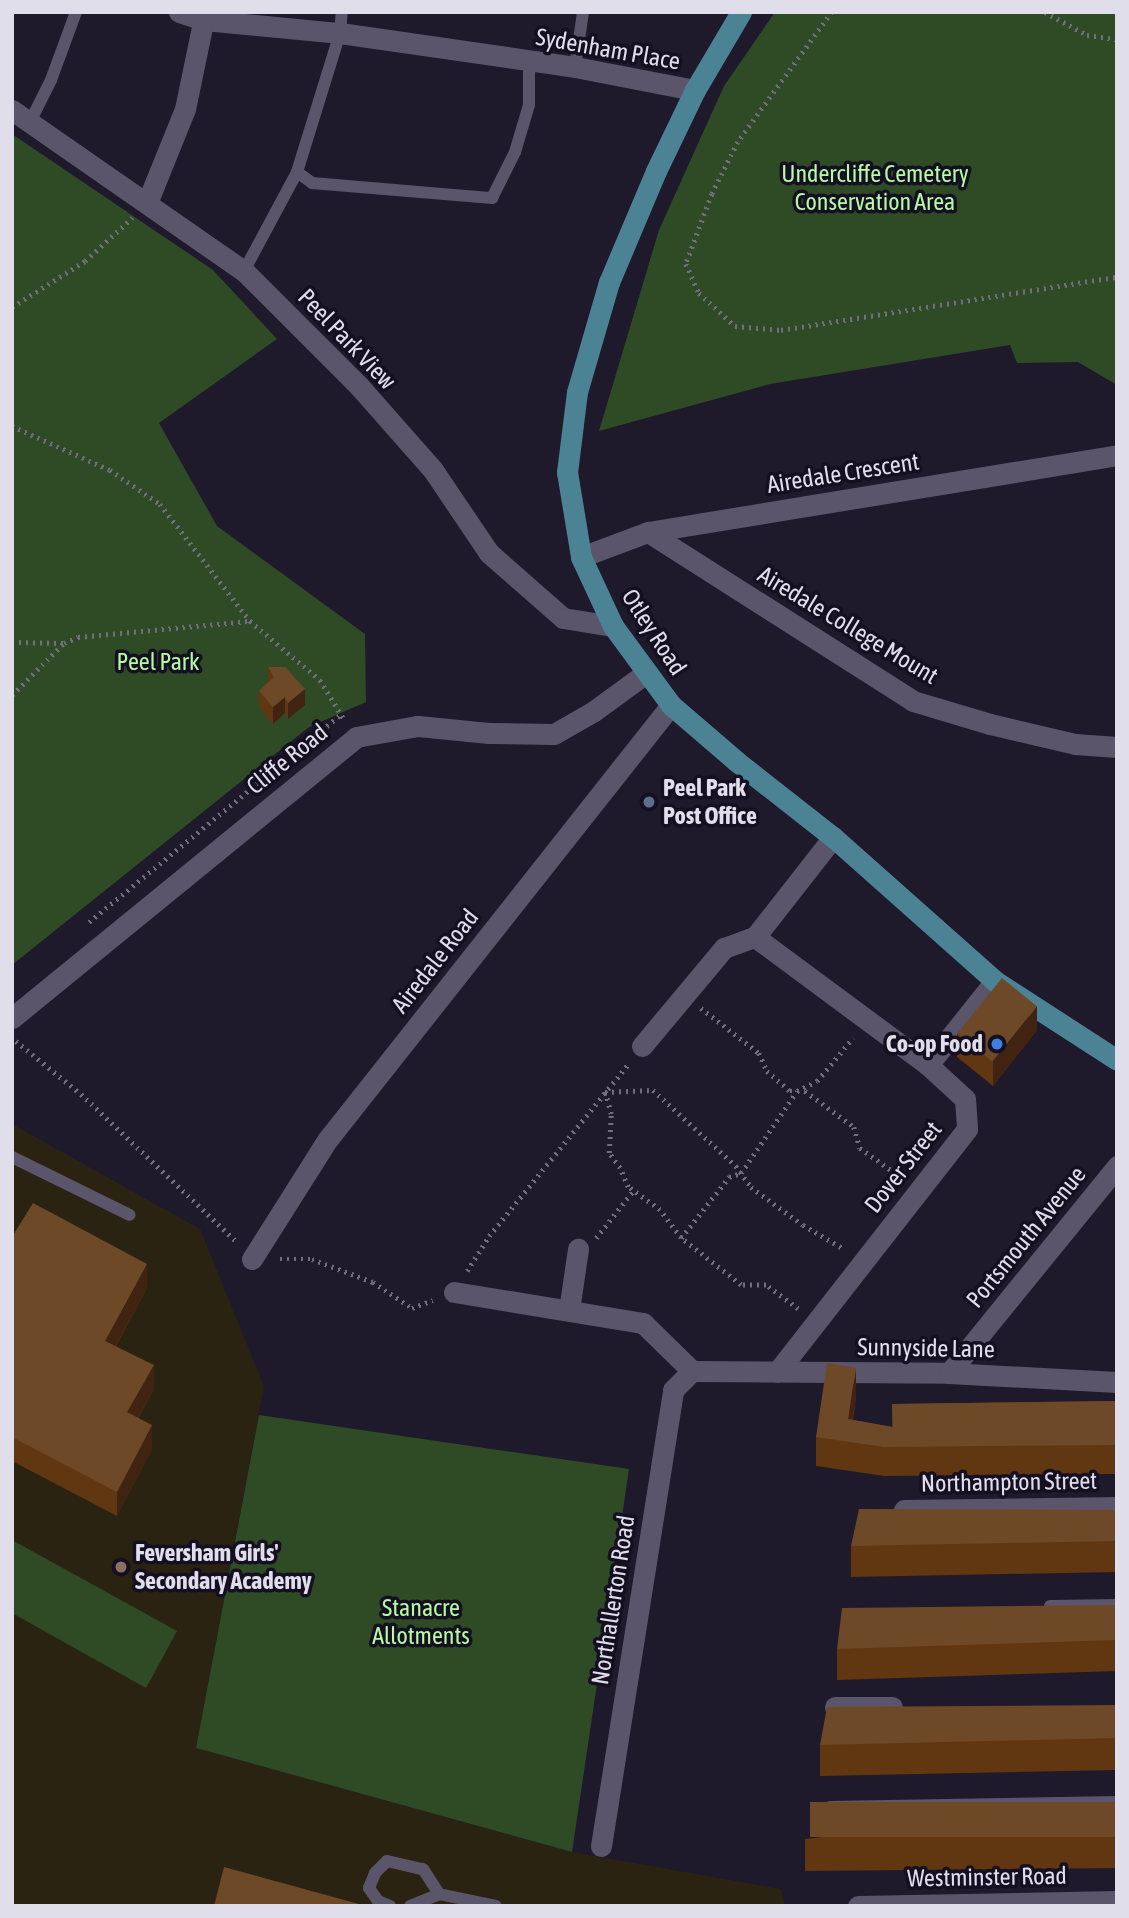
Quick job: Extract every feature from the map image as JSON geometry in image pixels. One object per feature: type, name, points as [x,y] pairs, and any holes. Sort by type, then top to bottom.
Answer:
[{"type":"main road","name":"Otley Road","points":[[741,12],[695,90],[656,171],[609,282],[577,392],[567,472],[582,557],[612,626],[671,705],[736,761],[834,836],[995,981],[1117,1060]]},
{"type":"street","name":"Sydenham Place","points":[[179,12],[204,16],[341,23],[529,62],[575,67],[695,90]]},
{"type":"street","points":[[147,203],[185,109],[204,16]]},
{"type":"street","name":"Peel Park View","points":[[21,116],[244,271],[359,386],[433,470],[489,553],[563,618],[612,626]]},
{"type":"street","name":"Airedale Crescent","points":[[582,557],[648,532],[1117,455]]},
{"type":"street","name":"Airedale College Mount","points":[[648,532],[914,701],[990,724],[1075,744],[1117,747]]},
{"type":"street","name":"Cliffe Road","points":[[12,1018],[356,737],[418,726],[489,733],[554,734],[594,711],[646,673]]},
{"type":"street","name":"Airedale Road","points":[[252,1259],[328,1139],[671,705]]},
{"type":"street","points":[[642,1046],[724,948],[755,937],[834,836]]},
{"type":"street","name":"Dover Street","points":[[755,937],[928,1065],[965,1099],[967,1129],[777,1371]]},
{"type":"street","points":[[928,1065],[995,981]]},
{"type":"street","name":"Portsmouth Avenue","points":[[949,1373],[1117,1166]]},
{"type":"street","points":[[569,1310],[578,1249]]},
{"type":"street","points":[[454,1292],[643,1323],[692,1371]]},
{"type":"street","name":"Sunnyside Lane","points":[[692,1371],[949,1373],[1117,1382]]},
{"type":"street","name":"Northallerton Road","points":[[601,1846],[673,1390],[692,1371]]},
{"type":"street","name":"Northampton Street","points":[[887,1510],[1117,1507]]},
{"type":"street","points":[[835,1707],[915,1707]]},
{"type":"street","name":"Westminster Road","points":[[858,1906],[1117,1901]]},
{"type":"lane","points":[[21,116],[51,80],[76,12]]},
{"type":"lane","points":[[575,67],[583,12]]},
{"type":"lane","points":[[244,271],[297,172],[341,23]]},
{"type":"lane","points":[[297,172],[312,183],[492,198],[515,152],[529,105],[529,62]]},
{"type":"lane","points":[[12,1157],[130,1215]]},
{"type":"lane","points":[[1036,1606],[1117,1605]]},
{"type":"lane","points":[[830,1807],[1117,1802]]},
{"type":"lane","points":[[390,1906],[379,1901],[369,1888],[387,1861],[423,1869],[439,1894]]},
{"type":"lane","points":[[410,1906],[439,1894],[496,1906]]},
{"type":"path","points":[[832,12],[738,142],[712,194],[686,264],[699,293],[735,326],[781,330],[1117,277]]},
{"type":"path","points":[[1045,12],[1087,35],[1117,39]]},
{"type":"path","points":[[12,307],[85,261],[147,203]]},
{"type":"path","points":[[12,426],[110,470],[160,504],[250,621],[320,680],[356,737]]},
{"type":"path","points":[[12,695],[64,643],[78,637],[250,621]]},
{"type":"path","points":[[12,642],[64,643]]},
{"type":"path","points":[[87,924],[341,714]]},
{"type":"path","points":[[684,995],[759,1053],[767,1071],[790,1091],[806,1091],[854,1127],[860,1148],[919,1189]]},
{"type":"path","points":[[681,1238],[729,1177],[741,1172],[797,1091],[817,1081],[867,1020]]},
{"type":"path","points":[[12,1038],[81,1094],[252,1259],[312,1259],[373,1282],[412,1308],[454,1292],[489,1236],[642,1046]]},
{"type":"path","points":[[605,1092],[653,1090],[741,1172],[751,1187],[862,1262]]},
{"type":"path","points":[[605,1092],[611,1114],[609,1153],[633,1191],[660,1210],[681,1238],[741,1285],[766,1285],[815,1322]]},
{"type":"path","points":[[578,1249],[593,1242],[633,1191]]},
{"type":"shaded area","name":"Feversham Girls' Secondary Academy","points":[[12,1124],[200,1229],[264,1386],[196,1748],[572,1852],[781,1889],[785,1906],[12,1906]]},
{"type":"green space","name":"Undercliffe Cemetery Conservation Area","points":[[775,12],[1117,12],[1117,385],[1078,362],[1017,363],[1010,345],[770,384],[599,431],[659,230],[724,86]]},
{"type":"green space","name":"Peel Park","points":[[12,134],[213,270],[277,339],[159,423],[217,526],[365,634],[366,702],[309,727],[12,965]]},
{"type":"green space","name":"Stanacre Allotments","points":[[259,1415],[629,1469],[572,1852],[196,1748]]},
{"type":"green space","points":[[12,1540],[177,1631],[146,1688],[12,1613]]},
{"type":"building","points":[[268,667],[285,667],[305,689],[288,703],[285,697],[273,707],[259,691],[274,677]]},
{"type":"building","points":[[1002,978],[1037,1006],[992,1061],[957,1033]]},
{"type":"building","points":[[33,1203],[147,1264],[105,1341],[154,1365],[127,1412],[152,1425],[117,1492],[12,1437],[12,1237]]},
{"type":"building","points":[[827,1363],[856,1368],[848,1419],[893,1427],[892,1404],[1117,1401],[1117,1445],[884,1447],[816,1437]]},
{"type":"building","points":[[859,1509],[1117,1510],[1117,1541],[851,1546]]},
{"type":"building","points":[[1117,1605],[1117,1640],[837,1649],[842,1608]]},
{"type":"building","points":[[1117,1705],[1117,1738],[820,1745],[827,1707]]},
{"type":"building","points":[[810,1802],[1117,1802],[1117,1837],[810,1837]]},
{"type":"building","points":[[224,1867],[366,1906],[214,1906]]},
{"type":"place","name":"Peel Park Post Office","points":[[649,802]]},
{"type":"place","name":"Co-op Food","points":[[997,1044]]},
{"type":"place","name":"Feversham Girls' Secondary Academy","points":[[121,1567]]}]
